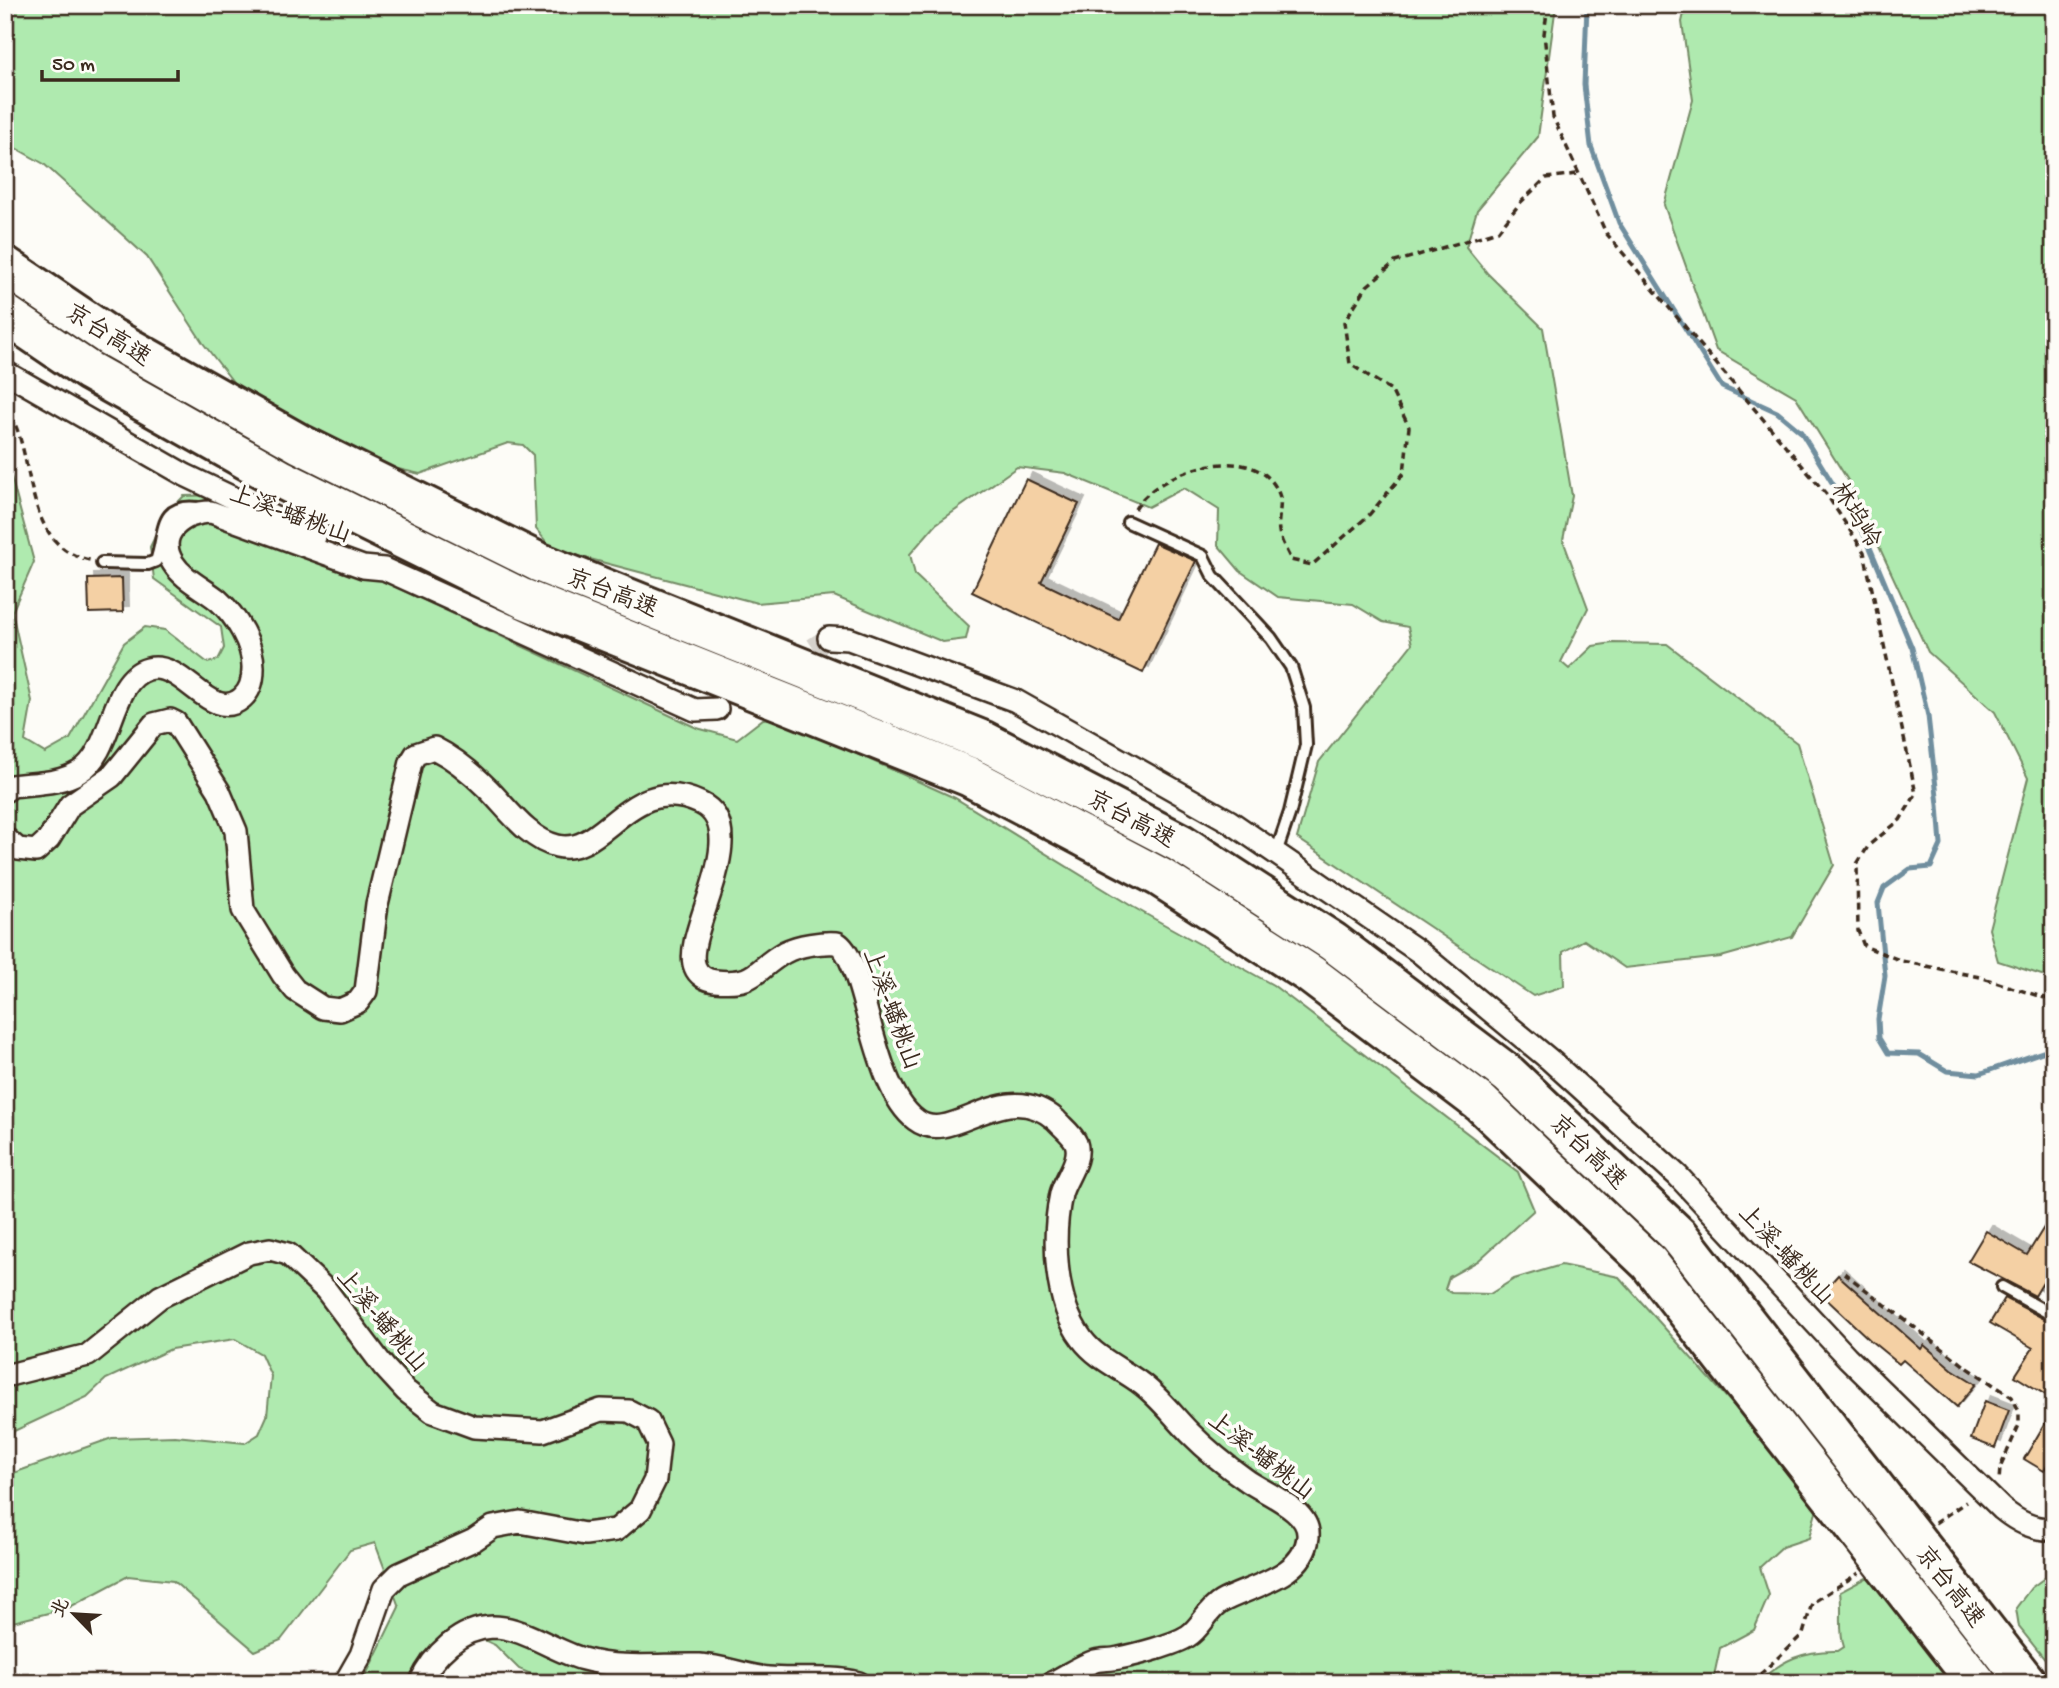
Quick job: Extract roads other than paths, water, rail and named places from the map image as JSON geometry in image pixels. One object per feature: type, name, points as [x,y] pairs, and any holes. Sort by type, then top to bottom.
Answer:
[{"type":"highway","name":"京台高速","points":[[5,266],[110,338],[300,444],[538,562],[984,741],[1180,843],[1333,942],[1508,1074],[1679,1236],[2027,1683]]},
{"type":"highway","name":"京台高速","points":[[5,314],[89,371],[281,479],[522,598],[968,776],[1160,877],[1310,974],[1482,1104],[1649,1263],[1977,1683]]},
{"type":"street","points":[[5,372],[185,475],[384,569]]},
{"type":"street","name":"上溪-蟠桃山","points":[[5,791],[12,786],[64,780],[82,771],[98,754],[126,687],[136,674],[150,668],[178,675],[224,706],[245,695],[253,670],[248,642],[220,602],[183,574],[169,553],[168,542],[173,527],[193,512],[211,512],[363,567],[384,569],[695,710],[717,709]]},
{"type":"street","name":"上溪-蟠桃山","points":[[830,638],[849,639],[1016,701],[1230,821],[1418,951],[1550,1060],[1678,1175],[1847,1357],[2002,1509],[2019,1522],[2041,1530],[2054,1529]]},
{"type":"street","name":"上溪-蟠桃山","points":[[5,838],[18,849],[36,851],[50,839],[70,805],[113,776],[154,724],[170,720],[176,723],[219,791],[236,831],[243,909],[295,990],[323,1009],[340,1010],[358,1002],[366,991],[377,904],[411,762],[424,749],[434,748],[464,768],[526,828],[544,841],[559,847],[573,846],[587,840],[639,803],[659,796],[702,804],[714,817],[720,850],[713,891],[693,949],[692,962],[698,973],[710,980],[738,983],[755,976],[786,951],[824,942],[837,943],[851,956],[874,1049],[903,1105],[915,1120],[941,1128],[986,1109],[1015,1104],[1044,1110],[1061,1125],[1076,1142],[1076,1158],[1062,1191],[1057,1248],[1064,1300],[1080,1337],[1115,1368],[1139,1382],[1208,1451],[1246,1481],[1295,1511],[1307,1524],[1309,1534],[1306,1549],[1285,1572],[1218,1603],[1187,1637],[1118,1658],[1096,1661],[1052,1683]]},
{"type":"street","name":"上溪-蟠桃山","points":[[5,1376],[88,1355],[160,1297],[249,1253],[270,1249],[288,1254],[326,1290],[384,1367],[406,1391],[433,1412],[474,1427],[544,1431],[601,1410],[629,1412],[648,1421],[659,1444],[655,1480],[640,1510],[616,1530],[586,1534],[520,1522],[493,1527],[474,1540],[399,1574],[384,1589],[361,1655],[345,1683]]},
{"type":"street","points":[[420,1683],[435,1657],[456,1639],[473,1631],[494,1627],[514,1632],[584,1660],[625,1667],[701,1665],[767,1678],[839,1678],[859,1683]]},
{"type":"lane","points":[[102,563],[148,564],[156,561],[163,526],[170,515],[184,507],[211,512]]},
{"type":"lane","points":[[1128,522],[1203,556],[1213,576],[1271,638],[1291,667],[1304,708],[1306,745],[1290,812],[1276,853]]},
{"type":"lane","points":[[2002,1287],[2054,1316]]},
{"type":"waterway","points":[[1587,5],[1584,85],[1591,146],[1619,223],[1722,387],[1777,412],[1801,432],[1866,538],[1912,648],[1928,716],[1941,845],[1931,867],[1910,869],[1884,888],[1878,903],[1885,976],[1878,1019],[1879,1038],[1888,1053],[1919,1054],[1947,1071],[1979,1074],[2054,1048]]},
{"type":"tunnel","points":[[787,665],[829,638]]}]
